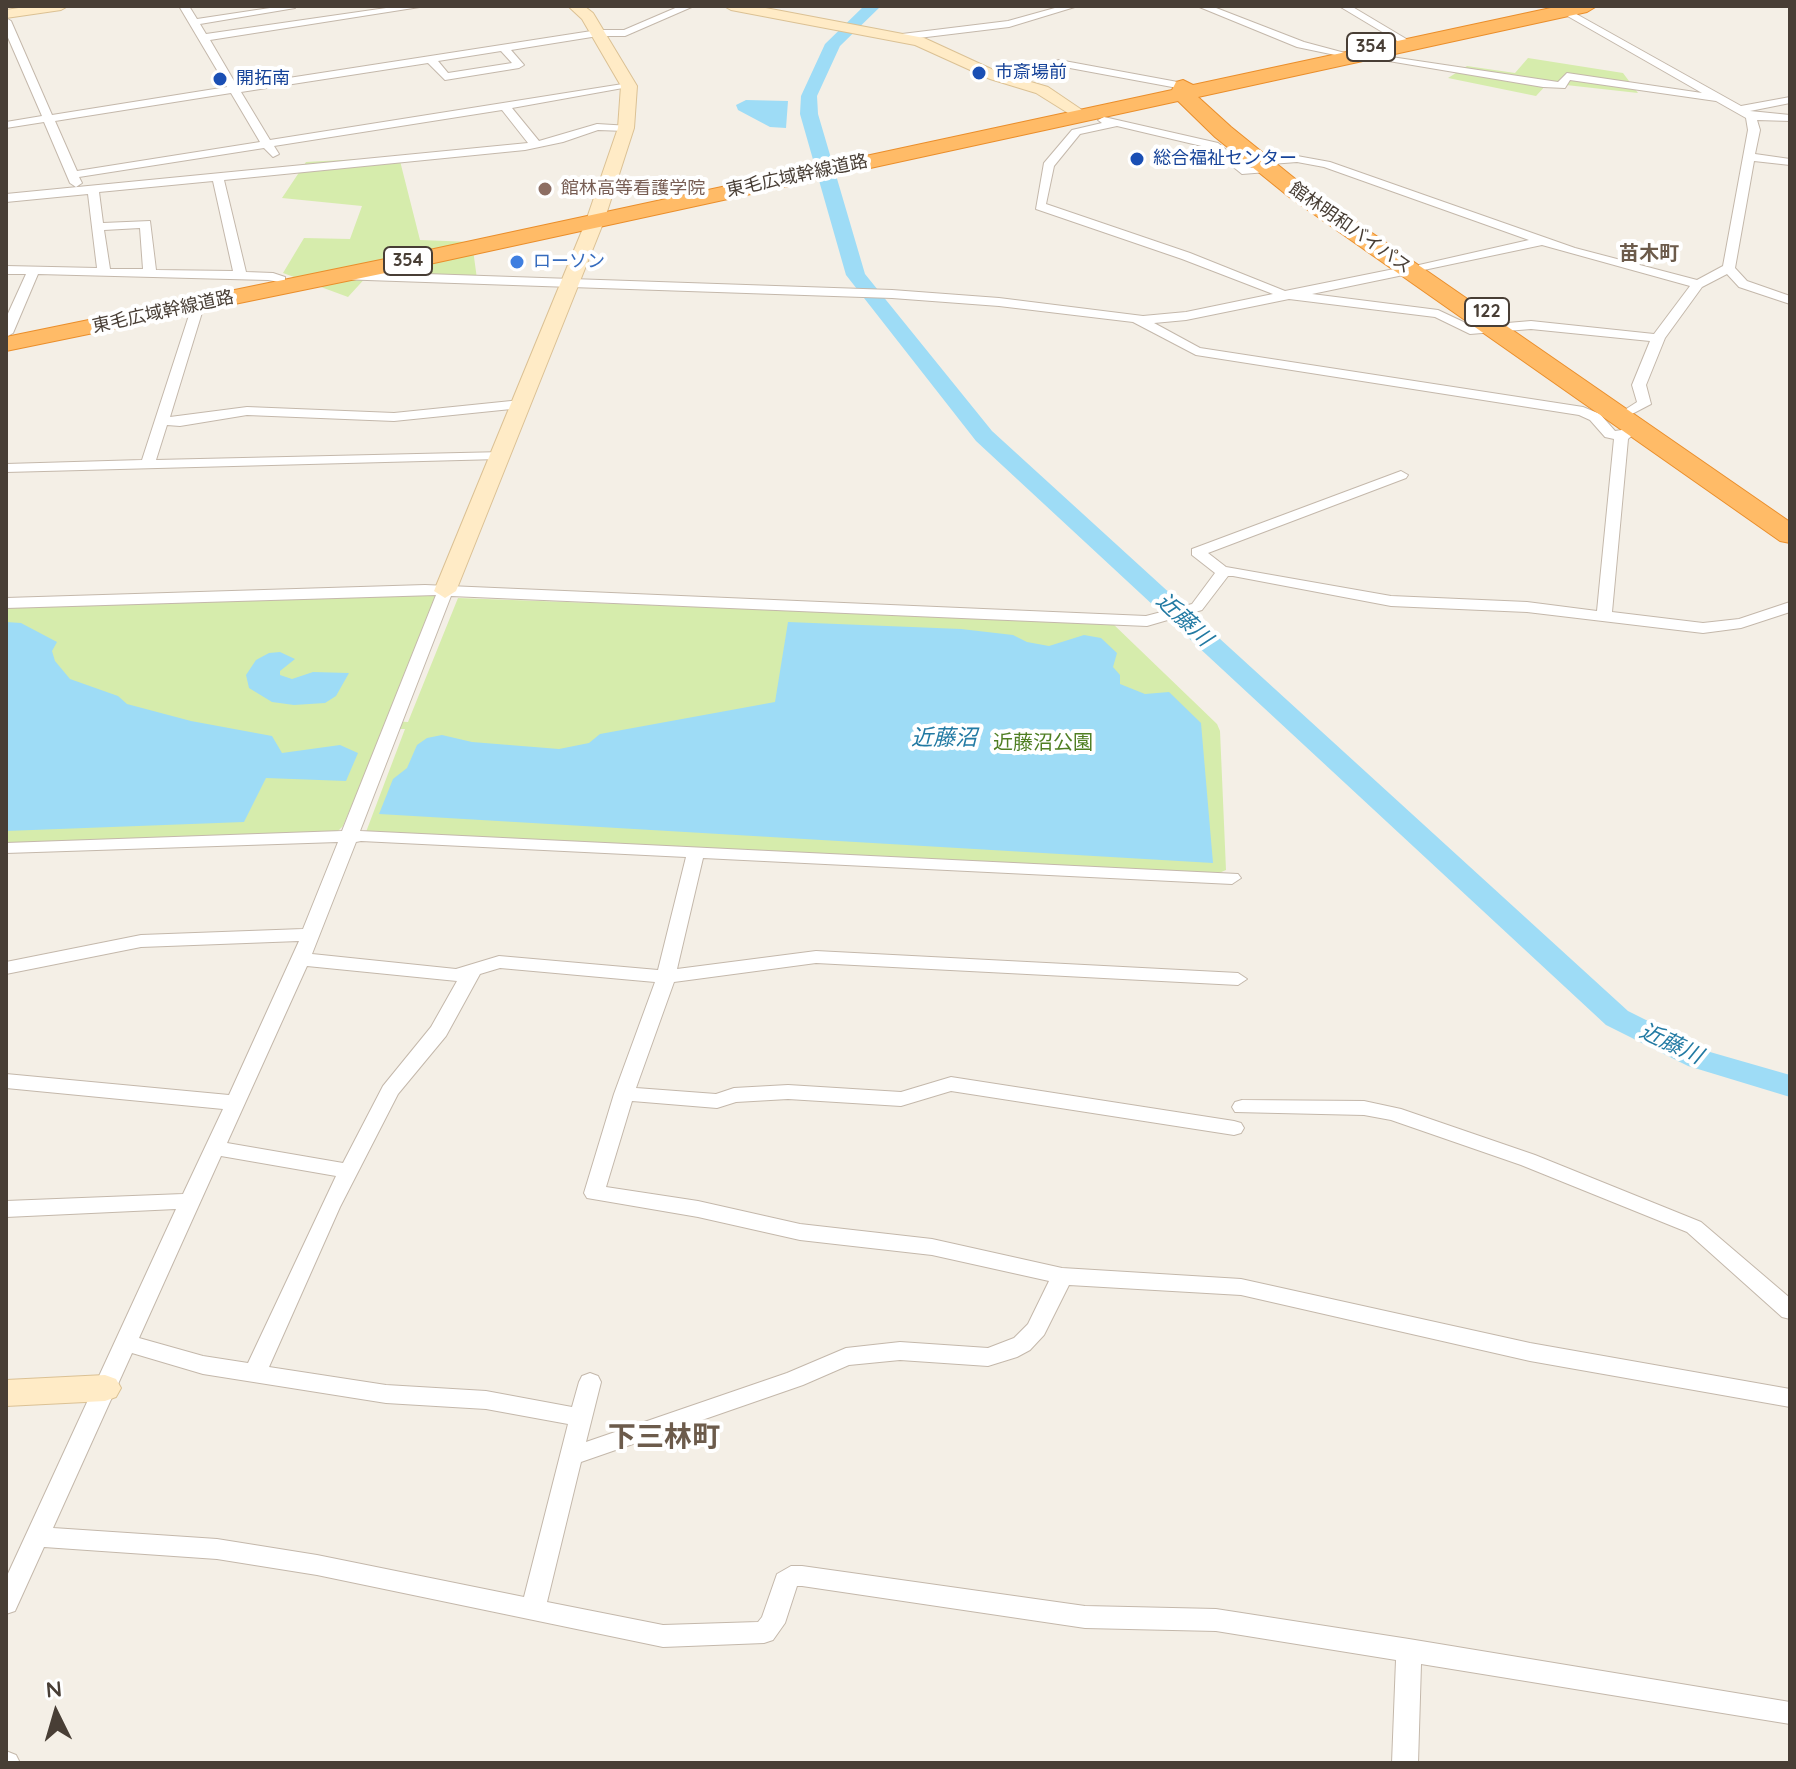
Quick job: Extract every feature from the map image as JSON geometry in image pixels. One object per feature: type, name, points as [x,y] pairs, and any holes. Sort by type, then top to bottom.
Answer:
[{"type":"highway","name":"東毛広域幹線道路","points":[[6,344],[201,293],[338,275],[1558,7],[1587,6]]},
{"type":"highway","name":"館林明和バイパス","points":[[1187,90],[1269,165],[1500,327],[1630,426],[1790,535]]},
{"type":"highway","name":"東毛広域幹線道路","points":[[6,335],[201,293],[596,217]]},
{"type":"highway","name":"館林明和バイパス","points":[[1630,426],[1790,520]]},
{"type":"street","points":[[6,14],[61,6]]},
{"type":"street","points":[[184,6],[284,171]]},
{"type":"street","points":[[203,38],[421,6]]},
{"type":"street","points":[[6,1604],[301,959],[596,217],[626,128],[629,86],[588,16],[575,6]]},
{"type":"street","points":[[6,125],[598,33],[635,31],[689,6]]},
{"type":"street","points":[[731,6],[932,45],[1006,79],[1042,90],[1081,111],[1116,123],[1219,147],[1246,172],[1297,159],[1326,164],[1542,241],[1698,284]]},
{"type":"street","points":[[902,37],[1009,24],[1073,6]]},
{"type":"street","points":[[1202,6],[1301,45],[1349,54],[1561,86],[1567,76],[1727,100]]},
{"type":"street","points":[[1344,6],[1454,70]]},
{"type":"street","points":[[194,22],[290,7],[301,24]]},
{"type":"street","points":[[1558,7],[1747,112],[1790,118]]},
{"type":"street","points":[[6,21],[79,191]]},
{"type":"street","points":[[431,59],[445,77],[519,65],[504,48]]},
{"type":"street","points":[[1006,79],[1059,63],[1187,90]]},
{"type":"street","points":[[73,175],[629,86]]},
{"type":"street","points":[[1747,112],[1790,100]]},
{"type":"street","points":[[505,106],[536,145]]},
{"type":"street","points":[[1604,618],[1630,426],[1646,400],[1639,385],[1658,338],[1698,284],[1729,268],[1754,130],[1747,112]]},
{"type":"street","points":[[1116,123],[1076,132],[1048,165],[1040,206],[1210,265],[1283,294],[1429,313],[1443,316],[1464,328],[1531,325],[1658,338]]},
{"type":"street","points":[[6,198],[536,145],[597,127],[626,128]]},
{"type":"street","points":[[1750,157],[1790,162]]},
{"type":"street","points":[[218,178],[240,275]]},
{"type":"street","points":[[93,190],[104,274]]},
{"type":"street","points":[[99,233],[147,237],[150,273]]},
{"type":"street","points":[[338,275],[889,294],[999,302],[1141,320],[1177,318],[1542,241]]},
{"type":"street","points":[[1729,268],[1743,284]]},
{"type":"street","points":[[6,270],[150,273],[201,293],[240,275],[281,280]]},
{"type":"street","points":[[6,335],[34,270]]},
{"type":"street","points":[[1716,277],[1790,300]]},
{"type":"street","points":[[148,464],[201,293]]},
{"type":"street","points":[[1141,320],[1196,351],[1583,411],[1595,417],[1610,434],[1630,426]]},
{"type":"street","points":[[161,421],[180,422],[247,411],[394,417],[521,404]]},
{"type":"street","points":[[6,468],[499,455]]},
{"type":"street","points":[[1401,475],[1197,552],[1223,572],[1273,577],[1391,601],[1505,605],[1703,628],[1741,623],[1790,607]]},
{"type":"street","points":[[6,603],[256,593],[445,591],[1152,620],[1200,605],[1223,572]]},
{"type":"street","points":[[6,848],[348,836],[1232,878]]},
{"type":"street","points":[[696,851],[666,977],[624,1094],[594,1193],[698,1209],[800,1232],[932,1247],[1062,1276],[1241,1287],[1530,1352],[1790,1398]]},
{"type":"street","points":[[6,968],[141,941],[309,935]]},
{"type":"street","points":[[301,959],[456,975],[499,962],[666,977],[816,957],[1238,979]]},
{"type":"street","points":[[255,1373],[347,1171],[394,1085],[439,1031],[472,971]]},
{"type":"street","points":[[6,1081],[235,1103]]},
{"type":"street","points":[[624,1094],[717,1101],[734,1095],[788,1092],[901,1099],[951,1084],[1234,1128]]},
{"type":"street","points":[[1242,1107],[1364,1108],[1394,1114],[1528,1160],[1694,1227],[1790,1311]]},
{"type":"street","points":[[214,1148],[347,1171]]},
{"type":"street","points":[[6,1209],[190,1201]]},
{"type":"street","points":[[570,1454],[592,1451],[795,1379],[846,1357],[900,1351],[988,1357],[1009,1351],[1022,1344],[1036,1329],[1062,1276]]},
{"type":"street","points":[[125,1343],[203,1365],[386,1394],[486,1400],[579,1417]]},
{"type":"street","points":[[533,1608],[590,1382]]},
{"type":"street","points":[[6,1393],[105,1388]]},
{"type":"street","points":[[37,1537],[217,1549],[533,1608],[663,1636],[758,1633],[769,1629],[786,1581],[791,1576],[802,1576],[1085,1617],[1216,1620],[1790,1713]]},
{"type":"street","points":[[1405,1763],[1409,1650]]},
{"type":"green space","points":[[1528,58],[1623,73],[1638,93],[1548,83],[1536,96],[1448,78],[1467,66],[1515,73]]},
{"type":"green space","points":[[399,157],[420,240],[472,242],[477,279],[369,274],[348,297],[283,273],[304,238],[350,239],[362,206],[282,198],[306,162]]},
{"type":"green space","name":"近藤沼公園","points":[[371,595],[436,596],[390,721],[408,722],[458,598],[1111,622],[1217,724],[1220,731],[1226,870],[1219,873],[697,850],[366,832],[405,729],[384,729],[343,826],[336,833],[6,844],[6,607]]},
{"type":"water","points":[[746,100],[788,101],[786,128],[770,127],[738,110],[736,105]]},
{"type":"water","points":[[6,622],[21,623],[57,642],[52,651],[55,661],[70,679],[118,696],[127,704],[191,721],[272,736],[282,753],[340,745],[358,753],[346,781],[266,778],[244,822],[6,831]]},
{"type":"water","name":"近藤沼","points":[[788,622],[961,629],[1013,635],[1027,642],[1049,646],[1084,635],[1101,638],[1117,653],[1113,667],[1120,675],[1120,684],[1145,694],[1169,692],[1201,723],[1213,863],[379,814],[393,779],[407,768],[417,745],[427,738],[442,735],[472,742],[559,749],[589,743],[600,734],[775,702]]},
{"type":"water","points":[[280,652],[295,659],[280,671],[280,675],[292,679],[313,672],[349,673],[336,696],[325,703],[294,705],[272,702],[249,688],[246,675],[256,660],[269,653]]},
{"type":"waterway","name":"近藤川","points":[[873,6],[833,44],[809,96],[809,114],[856,275],[984,436],[1617,1018],[1699,1059],[1790,1086]]},
{"type":"place","name":"市斎場前","points":[[979,73]]},
{"type":"place","name":"開拓南","points":[[220,79]]},
{"type":"place","name":"総合福祉センター","points":[[1137,159]]},
{"type":"place","name":"館林高等看護学院","points":[[545,189]]},
{"type":"place","name":"ローソン","points":[[517,262]]},
{"type":"district","name":"苗木町","points":[[1649,254]]},
{"type":"district","name":"下三林町","points":[[664,1438]]}]
